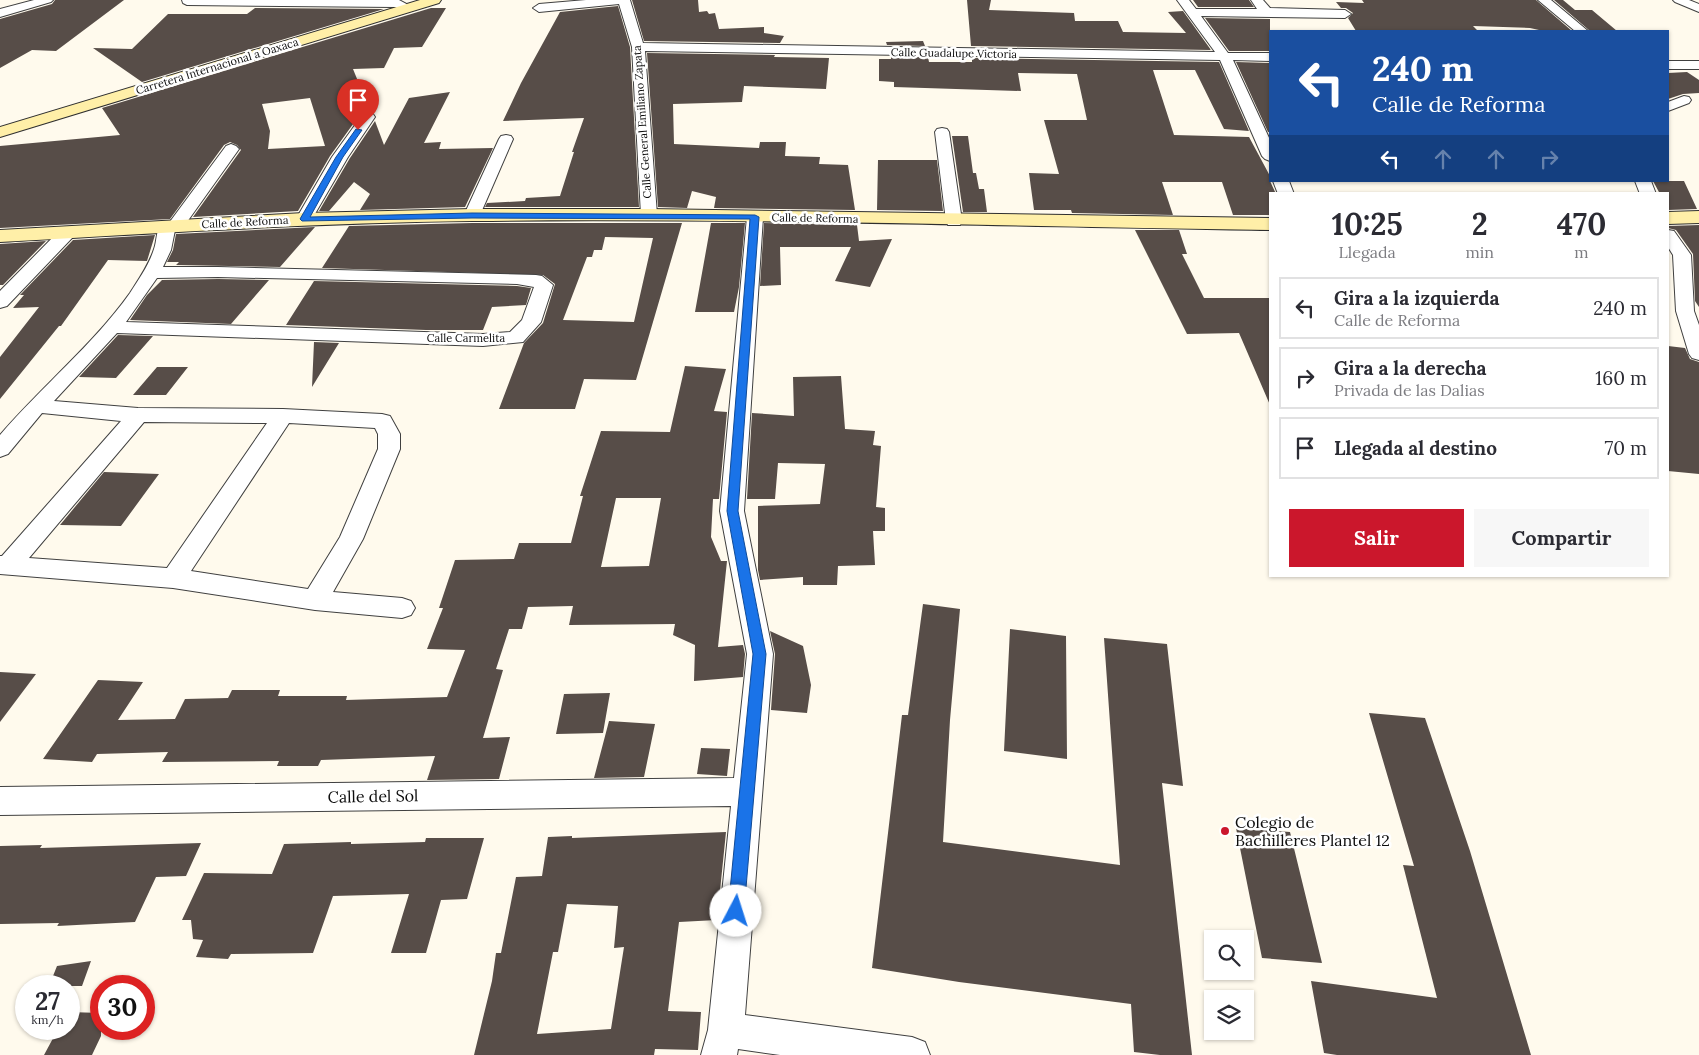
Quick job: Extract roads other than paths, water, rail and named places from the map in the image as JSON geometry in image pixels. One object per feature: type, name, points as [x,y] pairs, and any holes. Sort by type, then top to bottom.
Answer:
[{"type":"main road","name":"Carretera Internacional a Oaxaca","points":[[0,124],[405,4],[434,0]]},
{"type":"main road","name":"Carretera Internacional a Oaxaca","points":[[0,132],[405,4]]},
{"type":"main road","name":"Calle de Reforma","points":[[0,236],[304,219],[472,215],[648,215],[954,221],[1269,224]]},
{"type":"main road","points":[[1669,218],[1699,217]]},
{"type":"street","points":[[0,13],[47,0]]},
{"type":"street","points":[[539,8],[624,0]]},
{"type":"street","name":"Calle General Emiliano Zapata","points":[[624,0],[638,47],[648,215]]},
{"type":"street","points":[[1183,0],[1225,57],[1269,154]]},
{"type":"street","points":[[1257,0],[1266,12]]},
{"type":"street","points":[[1544,0],[1581,30]]},
{"type":"street","points":[[1679,0],[1699,8]]},
{"type":"street","points":[[188,1],[405,4]]},
{"type":"street","points":[[1194,13],[1345,14]]},
{"type":"street","name":"Calle Guadalupe Victoria","points":[[638,47],[768,48],[919,54],[1269,57]]},
{"type":"street","points":[[1669,65],[1699,65]]},
{"type":"street","points":[[1669,107],[1684,100]]},
{"type":"street","points":[[304,219],[340,157],[368,117]]},
{"type":"street","points":[[1254,119],[1269,119]]},
{"type":"street","points":[[942,132],[954,221]]},
{"type":"street","points":[[472,215],[506,139]]},
{"type":"street","points":[[0,449],[36,406],[113,327],[153,273],[172,226],[231,149]]},
{"type":"street","points":[[755,217],[732,511],[760,654],[722,1043],[912,1055]]},
{"type":"street","points":[[0,302],[67,233]]},
{"type":"street","points":[[1669,236],[1682,255],[1685,311],[1699,354]]},
{"type":"street","name":"Calle Carmelita","points":[[113,327],[483,340],[516,338],[531,322],[544,285],[536,280],[526,279],[218,272],[153,273]]},
{"type":"street","points":[[36,406],[138,415],[283,416],[382,421],[389,434],[389,449],[351,539],[315,600]]},
{"type":"street","points":[[4,565],[138,415]]},
{"type":"street","points":[[174,578],[283,416]]},
{"type":"street","points":[[4,565],[174,578],[315,600],[402,608]]},
{"type":"street","name":"Calle del Sol","points":[[0,801],[746,792]]},
{"type":"place","name":"Colegio de Bachilleres Plantel 12","points":[[1225,831]]}]
